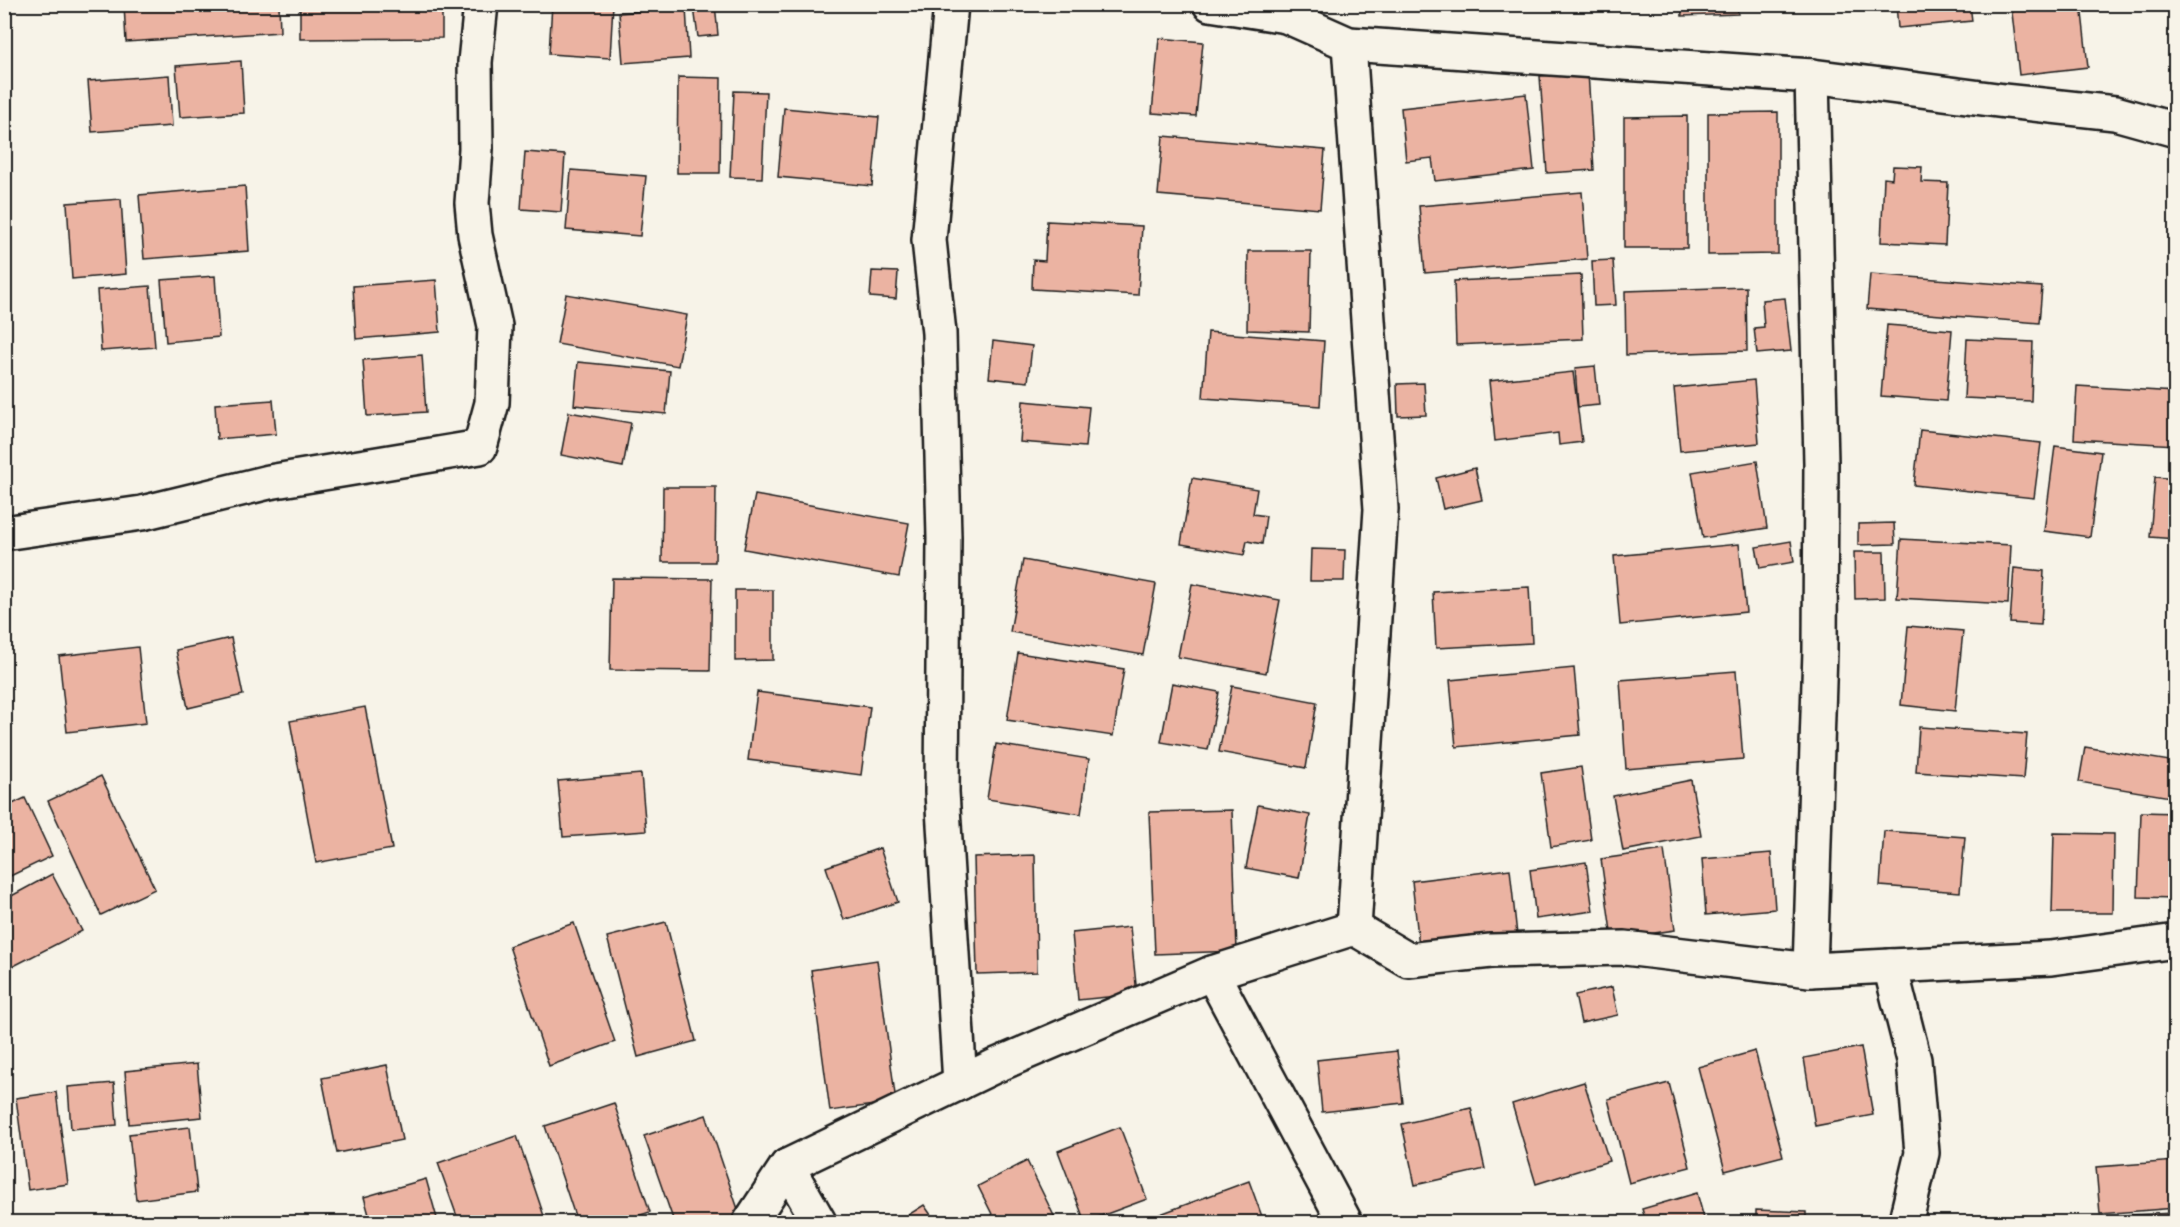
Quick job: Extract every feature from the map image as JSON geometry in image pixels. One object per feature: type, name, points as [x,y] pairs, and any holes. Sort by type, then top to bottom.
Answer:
[{"type":"street","points":[[4,533],[142,513],[269,482],[480,447],[492,403],[495,326],[475,236],[472,203],[476,149],[475,62],[481,4]]},
{"type":"street","points":[[951,4],[929,240],[939,333],[940,367],[944,538],[942,792],[960,1083]]},
{"type":"street","points":[[1210,4],[1284,10],[1349,44],[1812,76],[2115,113],[2175,130]]},
{"type":"street","points":[[1349,44],[1381,509],[1354,928]]},
{"type":"street","points":[[1810,969],[1820,650],[1821,475],[1812,76]]},
{"type":"street","points":[[750,1222],[787,1166],[997,1065],[1212,973],[1354,928],[1408,960],[1491,951],[1625,948],[1810,969],[2050,958],[2175,941]]},
{"type":"street","points":[[1890,966],[1914,1059],[1922,1153],[1902,1220]]},
{"type":"street","points":[[1212,973],[1345,1222]]},
{"type":"street","points":[[787,1166],[819,1222]]},
{"type":"building","points":[[124,4],[279,4],[280,32],[126,42]]},
{"type":"building","points":[[300,4],[442,4],[442,38],[300,39]]},
{"type":"building","points":[[552,4],[613,4],[610,58],[549,54]]},
{"type":"building","points":[[681,4],[715,4],[718,35],[698,37],[694,7],[682,8]]},
{"type":"building","points":[[1681,4],[1737,4],[1738,14],[1682,16]]},
{"type":"building","points":[[1896,4],[1970,4],[1972,21],[1898,28]]},
{"type":"building","points":[[2011,4],[2081,4],[2088,67],[2019,75]]},
{"type":"building","points":[[686,8],[689,58],[623,63],[619,13]]},
{"type":"building","points":[[2171,20],[2176,20],[2176,72],[2174,73]]},
{"type":"building","points":[[1159,38],[1203,42],[1196,116],[1152,113]]},
{"type":"building","points":[[241,61],[244,113],[180,117],[176,66]]},
{"type":"building","points":[[1588,72],[1594,170],[1547,173],[1540,76]]},
{"type":"building","points":[[169,75],[172,126],[92,132],[88,81]]},
{"type":"building","points":[[678,77],[721,78],[720,173],[677,173]]},
{"type":"building","points":[[734,91],[766,92],[762,178],[730,177]]},
{"type":"building","points":[[1526,94],[1534,170],[1435,181],[1432,158],[1406,161],[1401,108]]},
{"type":"building","points":[[784,108],[879,117],[872,186],[778,177]]},
{"type":"building","points":[[1778,112],[1778,254],[1708,255],[1708,113]]},
{"type":"building","points":[[1687,116],[1687,248],[1624,248],[1624,117]]},
{"type":"building","points":[[1163,136],[1325,150],[1320,209],[1158,195]]},
{"type":"building","points":[[525,152],[565,155],[561,212],[521,209]]},
{"type":"building","points":[[1893,166],[1922,167],[1921,182],[1948,183],[1945,245],[1881,242],[1884,178],[1892,179]]},
{"type":"building","points":[[571,170],[646,176],[640,236],[566,230]]},
{"type":"building","points":[[245,186],[249,251],[144,259],[139,195]]},
{"type":"building","points":[[1582,192],[1587,259],[1425,273],[1419,206]]},
{"type":"building","points":[[121,199],[126,274],[72,279],[67,203]]},
{"type":"building","points":[[1047,221],[1142,226],[1138,295],[1032,289],[1033,260],[1045,261]]},
{"type":"building","points":[[1248,251],[1311,251],[1309,332],[1247,330]]},
{"type":"building","points":[[1613,260],[1616,305],[1594,306],[1592,261]]},
{"type":"building","points":[[872,271],[898,272],[896,299],[870,297]]},
{"type":"building","points":[[1870,274],[2042,287],[2039,323],[1867,309]]},
{"type":"building","points":[[1581,275],[1583,339],[1456,345],[1454,281]]},
{"type":"building","points":[[215,276],[219,337],[166,342],[161,280]]},
{"type":"building","points":[[436,280],[440,332],[356,339],[353,286]]},
{"type":"building","points":[[150,286],[155,347],[101,351],[97,290]]},
{"type":"building","points":[[1746,287],[1747,351],[1626,355],[1625,291]]},
{"type":"building","points":[[566,294],[687,315],[678,366],[557,344]]},
{"type":"building","points":[[1785,298],[1791,351],[1757,354],[1754,328],[1764,327],[1762,300]]},
{"type":"building","points":[[1887,325],[1952,330],[1946,401],[1881,396]]},
{"type":"building","points":[[1208,332],[1324,341],[1320,406],[1203,398]]},
{"type":"building","points":[[1967,339],[2033,342],[2031,401],[1964,398]]},
{"type":"building","points":[[993,341],[1032,346],[1028,382],[989,378]]},
{"type":"building","points":[[422,355],[426,412],[367,416],[363,360]]},
{"type":"building","points":[[578,362],[670,371],[666,414],[574,405]]},
{"type":"building","points":[[1595,366],[1599,405],[1578,407],[1575,368]]},
{"type":"building","points":[[1573,372],[1582,442],[1559,445],[1558,433],[1495,441],[1489,381]]},
{"type":"building","points":[[1754,380],[1759,443],[1680,451],[1674,388]]},
{"type":"building","points":[[1424,383],[1426,415],[1398,416],[1397,384]]},
{"type":"building","points":[[2077,386],[2176,392],[2176,445],[2074,439]]},
{"type":"building","points":[[273,400],[276,434],[217,439],[215,404]]},
{"type":"building","points":[[1023,401],[1089,407],[1085,447],[1020,442]]},
{"type":"building","points":[[569,412],[631,423],[623,467],[561,455]]},
{"type":"building","points":[[1920,430],[2041,443],[2034,498],[1914,485]]},
{"type":"building","points":[[2055,446],[2101,452],[2090,537],[2044,531]]},
{"type":"building","points":[[1757,461],[1767,528],[1703,538],[1692,472]]},
{"type":"building","points":[[1475,468],[1482,500],[1443,509],[1436,478]]},
{"type":"building","points":[[2155,477],[2176,479],[2176,539],[2150,537]]},
{"type":"building","points":[[1192,478],[1257,489],[1253,514],[1266,516],[1262,544],[1247,541],[1244,555],[1181,544]]},
{"type":"building","points":[[663,487],[716,487],[715,562],[662,562]]},
{"type":"building","points":[[755,495],[909,523],[899,577],[744,549]]},
{"type":"building","points":[[1894,523],[1895,544],[1858,545],[1858,524]]},
{"type":"building","points":[[1901,539],[2011,545],[2008,604],[1897,598]]},
{"type":"building","points":[[1791,541],[1794,562],[1760,568],[1756,547]]},
{"type":"building","points":[[1739,544],[1746,612],[1620,625],[1614,556]]},
{"type":"building","points":[[1311,549],[1345,550],[1344,581],[1310,581]]},
{"type":"building","points":[[1854,552],[1884,552],[1885,598],[1855,599]]},
{"type":"building","points":[[1023,560],[1156,584],[1143,655],[1010,632]]},
{"type":"building","points":[[2014,568],[2044,571],[2041,625],[2010,623]]},
{"type":"building","points":[[612,578],[712,579],[710,671],[610,670]]},
{"type":"building","points":[[1192,584],[1280,600],[1266,673],[1178,657]]},
{"type":"building","points":[[1529,587],[1532,643],[1436,648],[1433,592]]},
{"type":"building","points":[[735,590],[773,590],[773,660],[735,661]]},
{"type":"building","points":[[1908,626],[1963,631],[1955,711],[1901,705]]},
{"type":"building","points":[[231,638],[243,695],[188,708],[176,650]]},
{"type":"building","points":[[138,647],[146,723],[67,732],[59,656]]},
{"type":"building","points":[[1018,653],[1124,669],[1113,736],[1007,720]]},
{"type":"building","points":[[1574,668],[1580,735],[1456,747],[1450,680]]},
{"type":"building","points":[[1736,671],[1743,759],[1626,769],[1620,680]]},
{"type":"building","points":[[1172,683],[1219,692],[1208,750],[1161,742]]},
{"type":"building","points":[[1232,686],[1317,702],[1306,768],[1219,752]]},
{"type":"building","points":[[757,692],[870,707],[861,775],[748,760]]},
{"type":"building","points":[[365,707],[392,849],[316,863],[290,721]]},
{"type":"building","points":[[1919,727],[2027,734],[2023,779],[1916,772]]},
{"type":"building","points":[[996,744],[1089,759],[1081,814],[987,799]]},
{"type":"building","points":[[2085,747],[2176,762],[2170,797],[2079,782]]},
{"type":"building","points":[[1581,767],[1591,840],[1551,847],[1541,773]]},
{"type":"building","points":[[641,774],[646,831],[563,837],[558,781]]},
{"type":"building","points":[[101,776],[155,889],[101,915],[48,801]]},
{"type":"building","points":[[1691,780],[1701,836],[1623,851],[1613,796]]},
{"type":"building","points":[[25,798],[52,856],[4,879],[4,808]]},
{"type":"building","points":[[1258,805],[1310,815],[1299,878],[1246,868]]},
{"type":"building","points":[[1232,810],[1237,951],[1155,954],[1149,812]]},
{"type":"building","points":[[2141,812],[2176,813],[2176,898],[2138,897]]},
{"type":"building","points":[[1884,831],[1965,837],[1960,892],[1880,886]]},
{"type":"building","points":[[2054,833],[2114,834],[2113,913],[2052,913]]},
{"type":"building","points":[[880,848],[898,902],[844,920],[826,867]]},
{"type":"building","points":[[1664,850],[1675,930],[1612,939],[1601,859]]},
{"type":"building","points":[[1771,853],[1775,909],[1706,915],[1702,859]]},
{"type":"building","points":[[1035,855],[1037,972],[977,974],[974,857]]},
{"type":"building","points":[[1586,862],[1593,911],[1536,919],[1530,870]]},
{"type":"building","points":[[1510,869],[1517,935],[1419,946],[1412,881]]},
{"type":"building","points":[[52,874],[82,931],[4,971],[4,900]]},
{"type":"building","points":[[666,922],[696,1041],[638,1057],[607,937]]},
{"type":"building","points":[[574,923],[615,1042],[549,1066],[509,946]]},
{"type":"building","points":[[1130,927],[1137,994],[1078,1000],[1072,933]]},
{"type":"building","points":[[877,960],[896,1102],[830,1111],[811,970]]},
{"type":"building","points":[[1612,987],[1618,1015],[1581,1023],[1575,995]]},
{"type":"building","points":[[1861,1047],[1873,1115],[1815,1126],[1804,1058]]},
{"type":"building","points":[[1397,1051],[1403,1103],[1322,1112],[1317,1060]]},
{"type":"building","points":[[1755,1051],[1783,1156],[1725,1171],[1698,1067]]},
{"type":"building","points":[[197,1064],[202,1117],[129,1124],[125,1071]]},
{"type":"building","points":[[387,1065],[402,1140],[337,1153],[322,1078]]},
{"type":"building","points":[[1584,1082],[1609,1161],[1536,1184],[1512,1104]]},
{"type":"building","points":[[114,1083],[117,1125],[71,1129],[68,1087]]},
{"type":"building","points":[[1669,1083],[1690,1167],[1629,1183],[1608,1099]]},
{"type":"building","points":[[56,1092],[68,1184],[28,1190],[16,1098]]},
{"type":"building","points":[[614,1103],[650,1212],[619,1222],[577,1222],[545,1126]]},
{"type":"building","points":[[1471,1108],[1485,1169],[1415,1185],[1402,1124]]},
{"type":"building","points":[[706,1115],[741,1218],[729,1222],[674,1222],[644,1136]]},
{"type":"building","points":[[190,1127],[197,1192],[136,1200],[129,1134]]},
{"type":"building","points":[[1120,1127],[1147,1199],[1085,1222],[1058,1151]]},
{"type":"building","points":[[517,1136],[546,1222],[459,1222],[438,1163]]},
{"type":"building","points":[[1027,1161],[1057,1222],[996,1222],[978,1186]]},
{"type":"building","points":[[2176,1161],[2176,1208],[2100,1214],[2096,1167]]},
{"type":"building","points":[[426,1179],[438,1222],[371,1222],[364,1197]]},
{"type":"building","points":[[1249,1181],[1264,1222],[1139,1222]]},
{"type":"building","points":[[1697,1193],[1705,1222],[1646,1222],[1642,1209]]},
{"type":"building","points":[[924,1205],[936,1222],[897,1222]]},
{"type":"building","points":[[1756,1210],[1806,1212],[1806,1222],[1756,1222]]},
{"type":"building","points":[[2176,1213],[2176,1222],[2130,1222],[2129,1215]]},
{"type":"building","points":[[1609,1215],[1611,1222],[1587,1222]]}]
